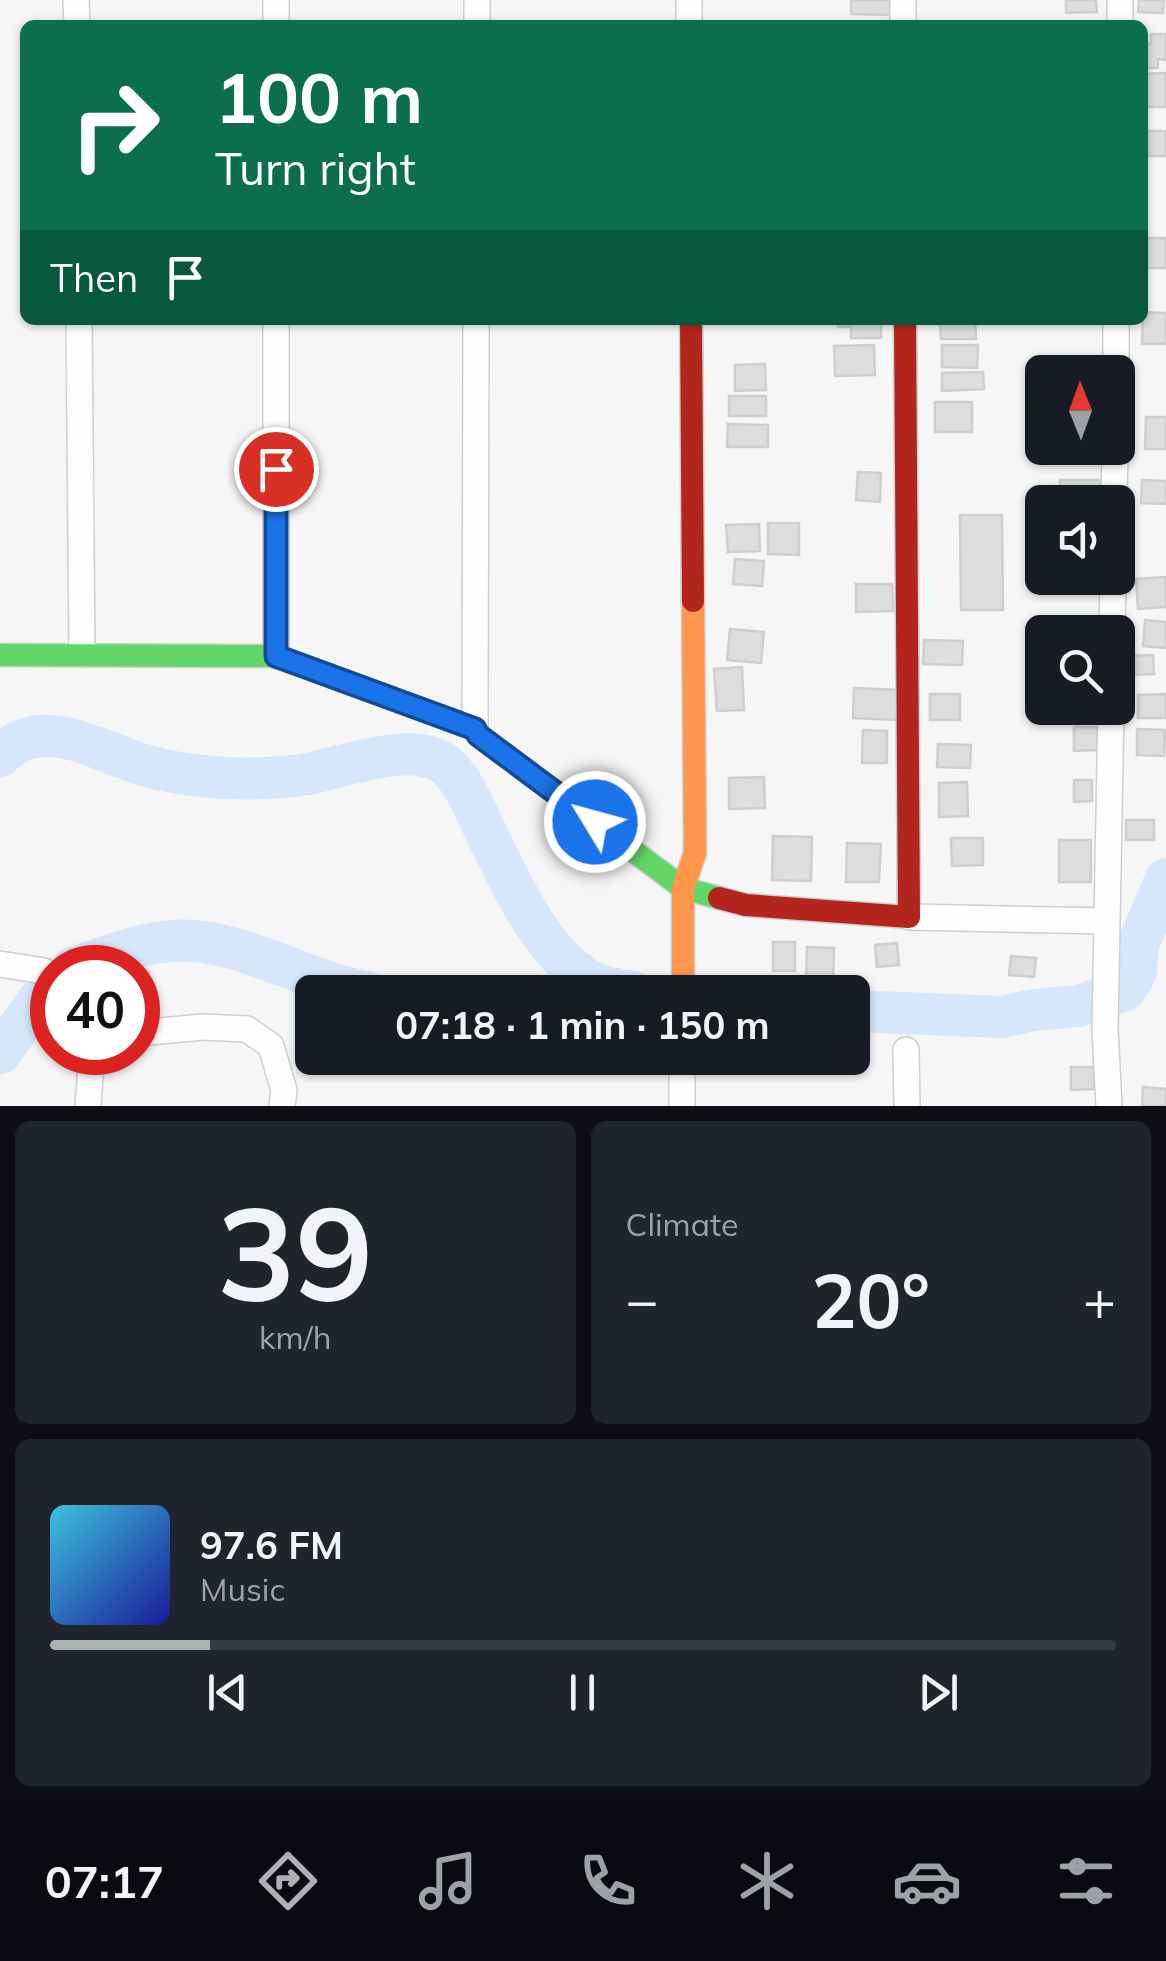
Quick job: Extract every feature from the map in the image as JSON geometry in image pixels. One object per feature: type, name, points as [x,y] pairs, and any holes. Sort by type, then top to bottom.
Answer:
[{"type":"street","points":[[79,325],[82,654]]},
{"type":"street","points":[[276,325],[276,656]]},
{"type":"street","points":[[476,325],[478,735],[683,888],[746,905],[909,917],[1107,921]]},
{"type":"street","points":[[683,975],[683,888],[695,854],[691,325]]},
{"type":"street","points":[[905,325],[909,917]]},
{"type":"street","points":[[1116,325],[1116,355]]},
{"type":"street","points":[[0,655],[276,656],[475,729]]},
{"type":"street","points":[[1109,1106],[1105,1030],[1112,725]]},
{"type":"street","points":[[0,964],[30,971]]},
{"type":"street","points":[[160,1031],[246,1029],[270,1046],[284,1090],[282,1106]]},
{"type":"street","points":[[906,1050],[907,1106]]},
{"type":"street","points":[[88,1106],[90,1075]]},
{"type":"street","points":[[682,1075],[682,1106]]},
{"type":"building","points":[[851,0],[890,0],[890,15],[851,14]]},
{"type":"building","points":[[1066,0],[1096,0],[1097,12],[1066,13]]},
{"type":"building","points":[[1139,0],[1164,0],[1163,13],[1138,12]]},
{"type":"building","points":[[1151,34],[1166,34],[1166,60],[1158,59],[1158,68],[1148,68]]},
{"type":"building","points":[[1166,73],[1166,107],[1148,107],[1148,74]]},
{"type":"building","points":[[1148,131],[1166,131],[1166,156],[1148,156]]},
{"type":"building","points":[[1148,238],[1166,238],[1166,268],[1148,268]]},
{"type":"building","points":[[1148,312],[1166,313],[1166,344],[1142,344]]},
{"type":"building","points":[[881,325],[881,338],[851,338],[851,327],[838,327]]},
{"type":"building","points":[[940,325],[975,325],[976,339],[941,339]]},
{"type":"building","points":[[874,345],[875,375],[835,376],[834,346]]},
{"type":"building","points":[[942,345],[978,345],[977,368],[942,367]]},
{"type":"building","points":[[765,364],[766,390],[735,391],[735,365]]},
{"type":"building","points":[[983,372],[984,389],[942,391],[942,373]]},
{"type":"building","points":[[729,396],[766,396],[766,416],[729,416]]},
{"type":"building","points":[[935,402],[972,402],[972,432],[935,432]]},
{"type":"building","points":[[1146,417],[1166,417],[1166,449],[1145,449]]},
{"type":"building","points":[[728,424],[768,425],[768,447],[727,447]]},
{"type":"building","points":[[858,472],[881,473],[880,502],[856,500]]},
{"type":"building","points":[[1060,480],[1103,480],[1103,485],[1060,485]]},
{"type":"building","points":[[1142,480],[1166,481],[1166,504],[1141,503]]},
{"type":"building","points":[[960,515],[1002,515],[1003,610],[961,610]]},
{"type":"building","points":[[768,523],[799,523],[799,555],[768,554]]},
{"type":"building","points":[[759,524],[760,551],[728,552],[726,525]]},
{"type":"building","points":[[735,559],[764,561],[762,586],[733,584]]},
{"type":"building","points":[[1166,577],[1166,607],[1138,609],[1136,579]]},
{"type":"building","points":[[856,584],[892,584],[893,611],[856,612]]},
{"type":"building","points":[[1145,620],[1166,622],[1166,648],[1143,646]]},
{"type":"building","points":[[730,629],[764,632],[761,663],[727,660]]},
{"type":"building","points":[[924,640],[963,641],[962,665],[923,664]]},
{"type":"building","points":[[1153,655],[1154,674],[1135,675],[1135,656]]},
{"type":"building","points":[[742,667],[744,710],[717,711],[714,669]]},
{"type":"building","points":[[854,688],[898,690],[897,720],[853,718]]},
{"type":"building","points":[[930,694],[960,694],[960,720],[930,720]]},
{"type":"building","points":[[1166,694],[1166,718],[1138,718],[1138,695]]},
{"type":"building","points":[[1074,727],[1097,727],[1098,750],[1074,751]]},
{"type":"building","points":[[1137,729],[1165,730],[1164,756],[1137,755]]},
{"type":"building","points":[[863,730],[887,731],[887,763],[862,763]]},
{"type":"building","points":[[938,744],[971,745],[970,768],[937,767]]},
{"type":"building","points":[[764,777],[765,808],[729,809],[729,778]]},
{"type":"building","points":[[1074,780],[1092,780],[1092,801],[1074,802]]},
{"type":"building","points":[[967,782],[968,816],[939,817],[939,783]]},
{"type":"building","points":[[1126,820],[1154,820],[1154,840],[1126,840]]},
{"type":"building","points":[[773,836],[812,837],[811,881],[772,880]]},
{"type":"building","points":[[951,838],[983,838],[983,865],[952,866]]},
{"type":"building","points":[[1059,840],[1091,840],[1091,882],[1059,882]]},
{"type":"building","points":[[847,843],[881,844],[879,882],[846,882]]},
{"type":"building","points":[[773,942],[795,942],[795,971],[773,971]]},
{"type":"building","points":[[897,943],[899,965],[877,967],[875,945]]},
{"type":"building","points":[[807,947],[834,948],[833,975],[806,975]]},
{"type":"building","points":[[1011,956],[1036,958],[1034,977],[1009,975]]},
{"type":"building","points":[[1071,1067],[1094,1067],[1094,1089],[1071,1090]]},
{"type":"building","points":[[1143,1087],[1166,1089],[1166,1106],[1142,1106]]},
{"type":"waterway","points":[[0,756],[16,743],[51,736],[161,770],[203,776],[276,778],[380,757],[418,755],[435,759],[448,767],[463,787],[529,915],[560,956],[581,975]]},
{"type":"waterway","points":[[870,1012],[1002,1017],[1078,1006],[1125,990],[1136,972],[1138,945],[1166,879]]},
{"type":"waterway","points":[[148,945],[203,942],[245,952],[308,975]]},
{"type":"waterway","points":[[0,1053],[30,1012]]},
{"type":"traffic: fast","points":[[0,655],[276,656],[475,729],[683,888],[719,898]]},
{"type":"traffic: slow","points":[[683,975],[683,888],[695,853],[693,601]]},
{"type":"traffic: jam","points":[[691,325],[693,601]]},
{"type":"traffic: jam","points":[[719,898],[746,905],[909,917],[905,325]]},
{"type":"route","points":[[276,469],[276,656],[475,729],[595,822]]}]
